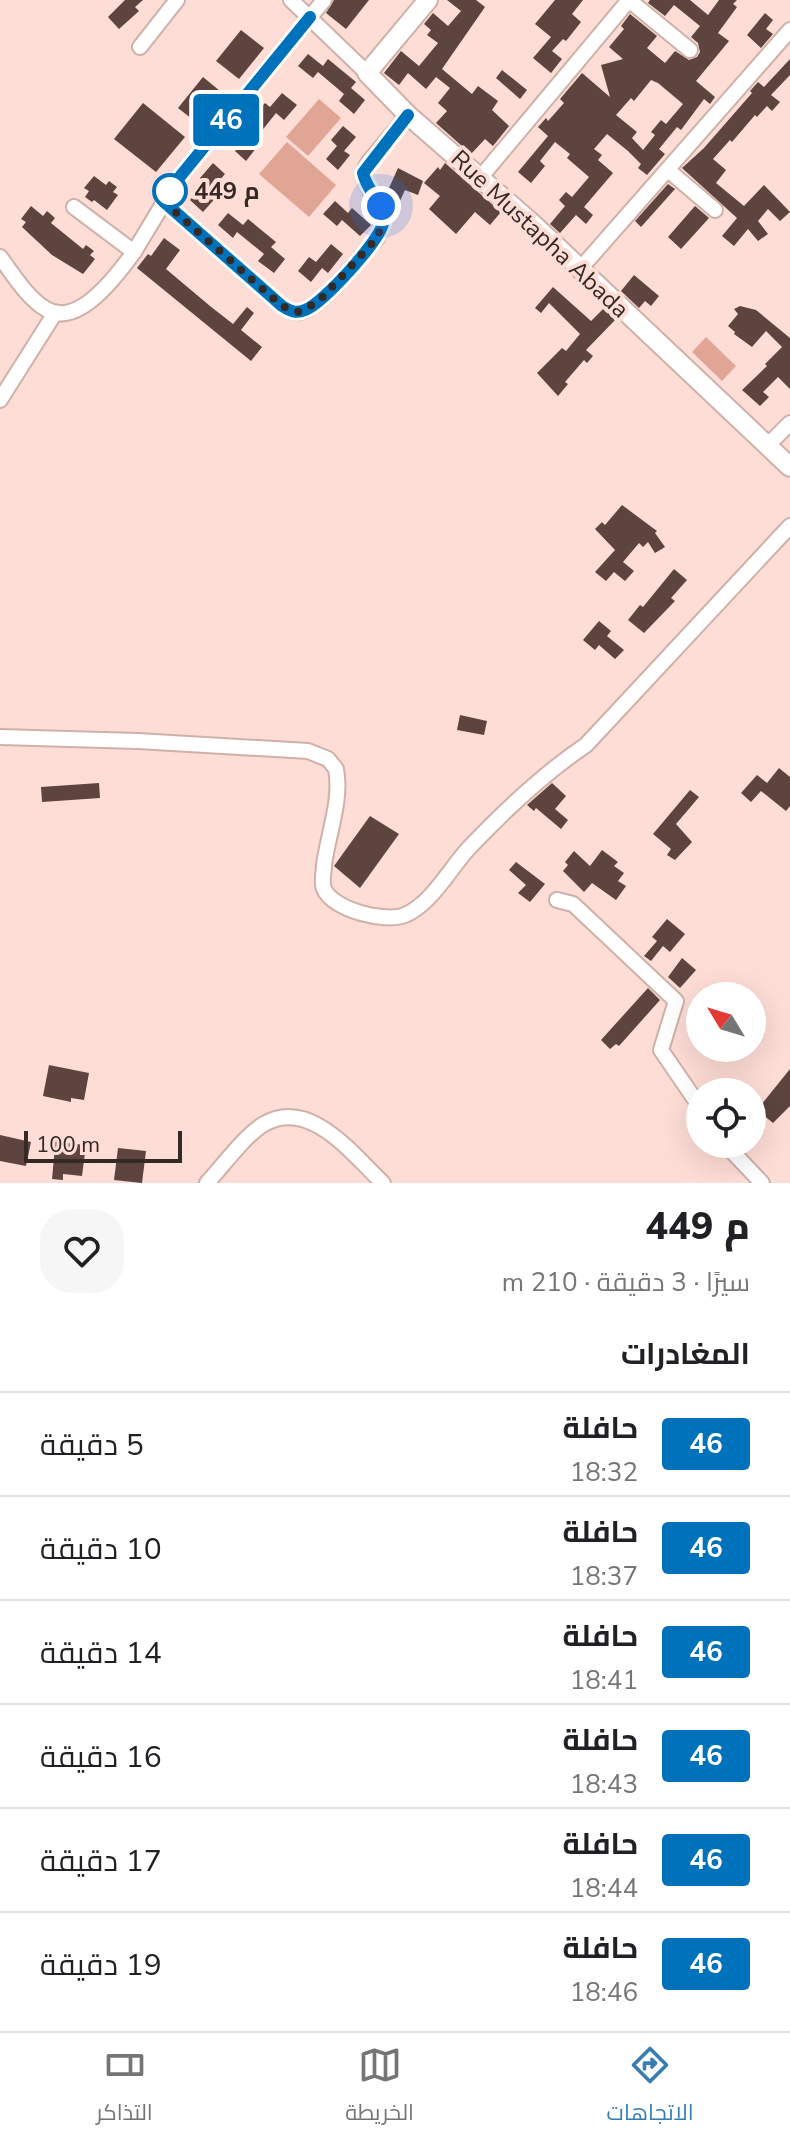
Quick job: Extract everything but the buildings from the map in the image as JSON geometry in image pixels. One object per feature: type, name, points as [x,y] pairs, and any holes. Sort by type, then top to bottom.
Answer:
[{"type":"main road","points":[[367,73],[428,0]]},
{"type":"main road","name":"Rue Mustapha Abada","points":[[367,73],[408,115],[580,269],[790,467]]},
{"type":"street","points":[[140,47],[177,0]]},
{"type":"street","name":"Rue Mustapha Abada","points":[[291,0],[367,73]]},
{"type":"street","points":[[0,257],[36,302],[55,313],[71,312],[109,285],[134,252],[178,179],[324,0]]},
{"type":"street","points":[[480,178],[629,0],[690,50]]},
{"type":"street","points":[[580,269],[790,30]]},
{"type":"street","points":[[164,202],[282,306],[293,311],[305,310],[318,302],[377,238],[383,214],[363,173],[408,115]]},
{"type":"street","points":[[668,170],[715,210]]},
{"type":"street","points":[[74,207],[134,252]]},
{"type":"street","points":[[0,400],[55,313]]},
{"type":"street","points":[[767,446],[790,423]]},
{"type":"street","points":[[0,737],[308,751],[322,756],[336,769],[338,792],[327,840],[322,885],[326,893],[333,900],[373,917],[389,919],[405,915],[421,904],[466,851],[505,812],[553,767],[586,745],[790,526]]},
{"type":"street","points":[[557,900],[573,904],[676,1001],[661,1050],[686,1087]]},
{"type":"street","points":[[207,1183],[263,1125],[283,1118],[303,1118],[326,1130],[383,1183]]},
{"type":"street","points":[[738,1158],[762,1183]]},
{"type":"shaded area","points":[[319,99],[341,118],[308,156],[286,137]]},
{"type":"shaded area","points":[[287,142],[336,185],[309,217],[259,174]]},
{"type":"shaded area","points":[[706,337],[736,366],[722,381],[692,352]]},
{"type":"bus line","name":"46","points":[[310,17],[178,179],[164,202],[282,306],[298,312],[305,310],[318,302],[381,231],[381,206],[365,182],[363,173],[408,115]]},
{"type":"place","name":"م 449","points":[[170,191]]},
{"type":"route","points":[[170,191],[164,202],[282,306],[298,312],[318,302],[377,238],[383,222],[381,206]]}]
